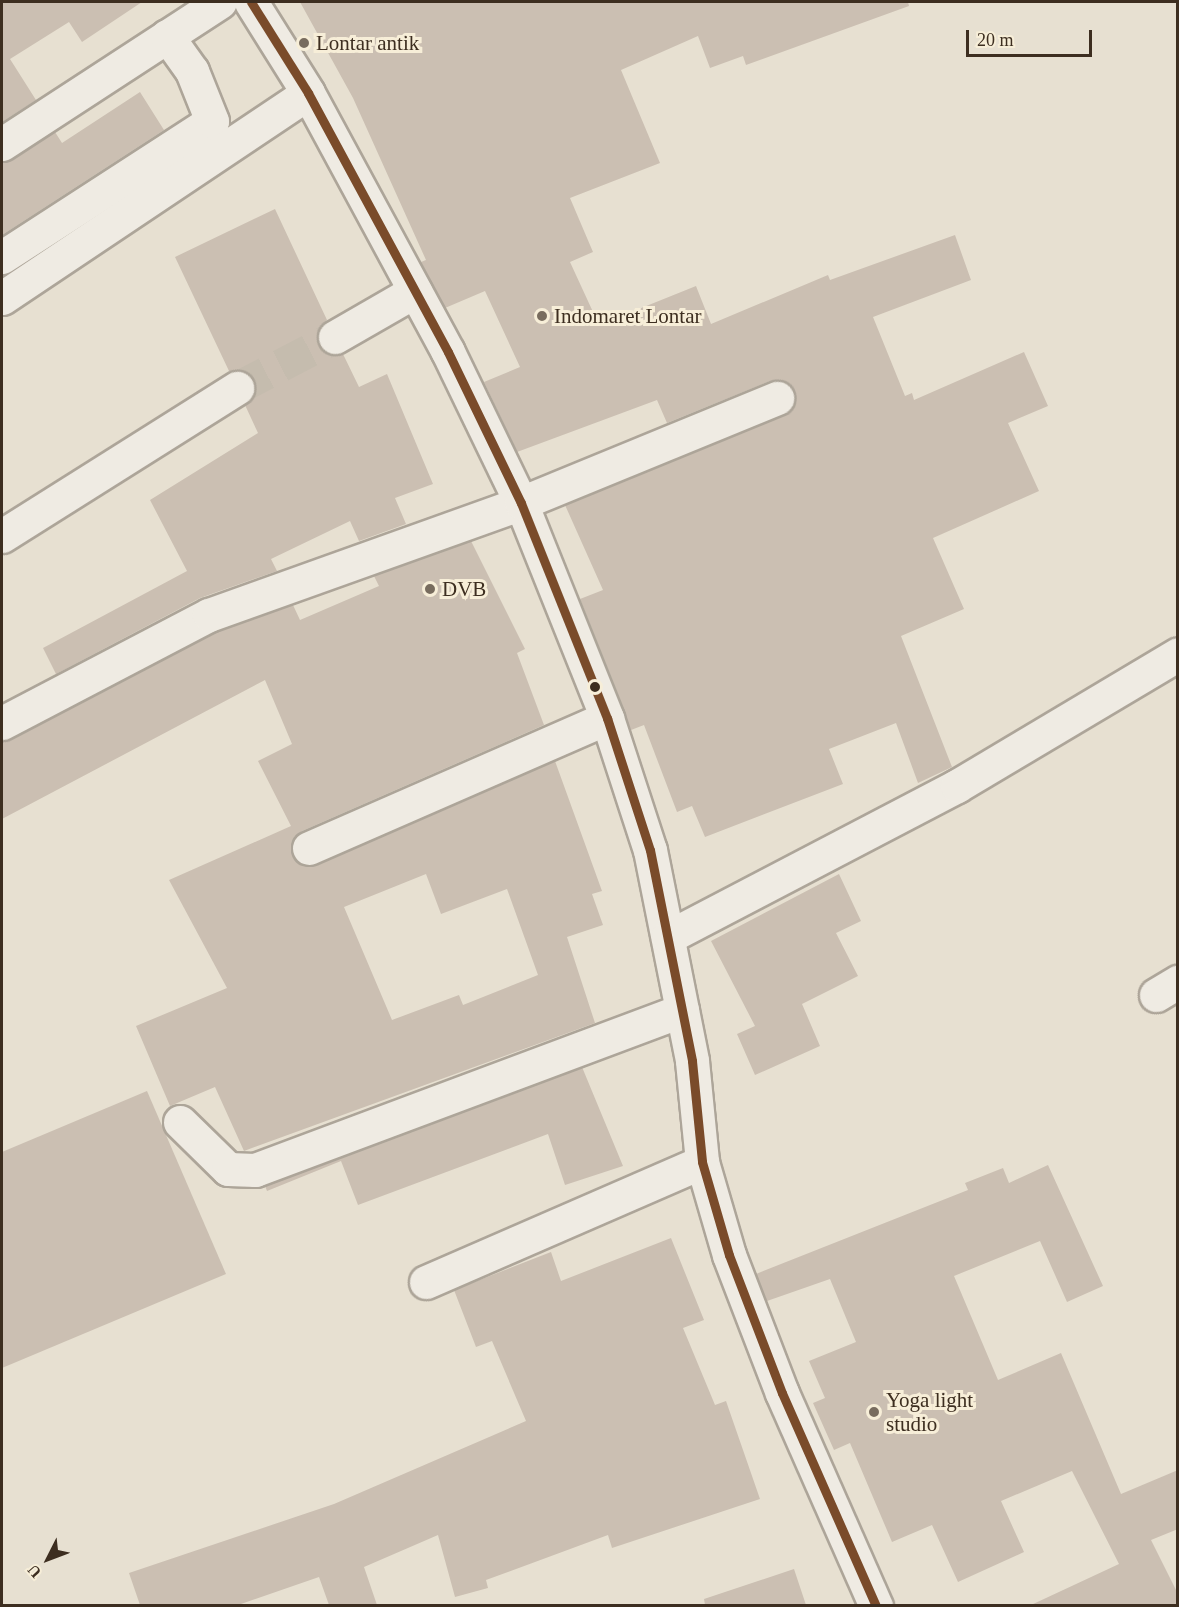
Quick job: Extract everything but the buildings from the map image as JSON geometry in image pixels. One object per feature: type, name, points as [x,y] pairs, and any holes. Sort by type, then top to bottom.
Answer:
[{"type":"street","points":[[2,144],[220,2]]},
{"type":"street","points":[[251,2],[308,93],[415,291],[521,503],[607,718],[650,850],[682,1010],[702,1162],[729,1255],[778,1382],[876,1605]]},
{"type":"street","points":[[2,257],[212,121],[192,71],[167,36]]},
{"type":"street","points":[[2,298],[308,93]]},
{"type":"street","points":[[335,337],[415,291]]},
{"type":"street","points":[[2,536],[237,388]]},
{"type":"street","points":[[2,723],[209,615],[521,503],[777,398]]},
{"type":"street","points":[[668,937],[957,786],[1178,654]]},
{"type":"street","points":[[309,848],[607,718]]},
{"type":"street","points":[[180,1122],[228,1169],[255,1170],[682,1010]]},
{"type":"street","points":[[426,1282],[702,1162]]},
{"type":"tunnel","points":[[237,388],[335,337]]},
{"type":"transit line","points":[[251,2],[308,93],[448,352],[521,503],[607,718],[650,850],[692,1061],[702,1162],[729,1255],[782,1393],[876,1606]]},
{"type":"place","name":"Lontar antik","points":[[304,43]]},
{"type":"place","name":"Indomaret Lontar","points":[[542,316]]},
{"type":"place","name":"DVB","points":[[430,589]]},
{"type":"place","name":"Yoga light studio","points":[[874,1412]]}]
